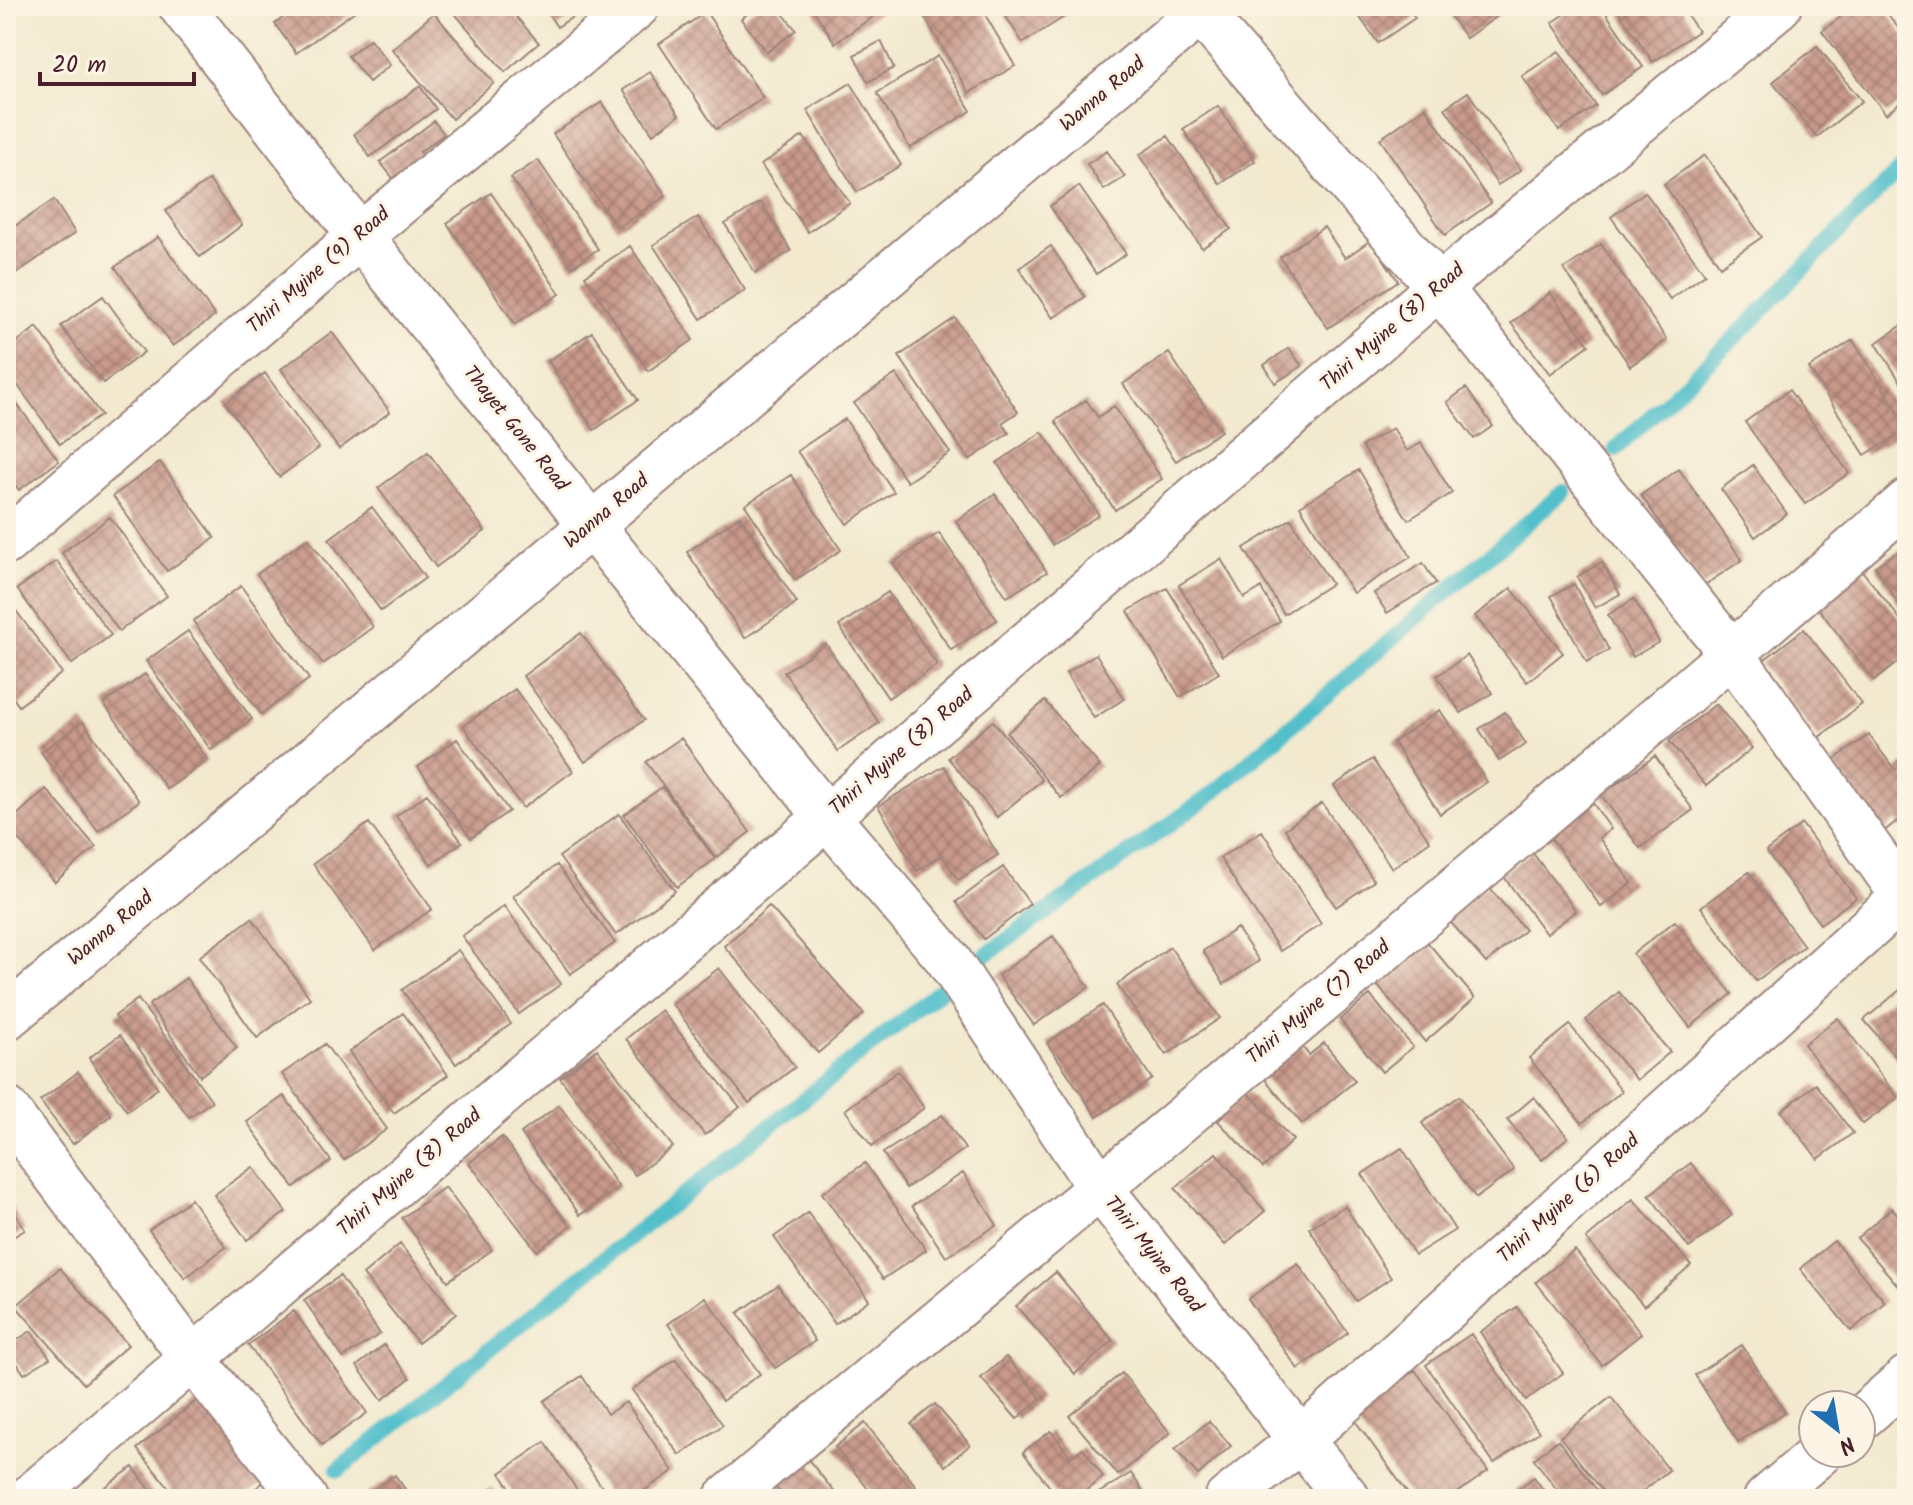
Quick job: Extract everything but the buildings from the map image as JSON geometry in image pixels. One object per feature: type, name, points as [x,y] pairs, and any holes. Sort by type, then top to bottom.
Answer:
[{"type":"street","name":"Thayet Gone Road","points":[[181,6],[591,525],[827,817],[947,958]]},
{"type":"street","name":"Thiri Myine (9) Road","points":[[6,542],[360,236],[637,6]]},
{"type":"street","name":"Thiri Myine (8) Road","points":[[28,1499],[827,817],[1439,287],[1779,6]]},
{"type":"street","points":[[1201,8],[1439,287],[1732,654],[1906,898]]},
{"type":"street","name":"Wanna Road","points":[[6,1018],[1201,8]]},
{"type":"street","name":"Thiri Myine (7) Road","points":[[726,1499],[1100,1188],[1732,654],[1907,502]]},
{"type":"street","name":"Thiri Myine (6) Road","points":[[1227,1499],[1301,1440],[1906,898]]},
{"type":"street","name":"Thiri Myine Road","points":[[947,958],[1100,1188],[1348,1499]]},
{"type":"street","points":[[6,1109],[193,1359],[295,1487]]},
{"type":"street","points":[[1877,1404],[1907,1378]]},
{"type":"street","points":[[1766,1499],[1801,1469]]},
{"type":"waterway","points":[[1616,449],[1750,323],[1907,162]]},
{"type":"waterway","points":[[338,1470],[980,959],[1207,798],[1563,492]]}]
